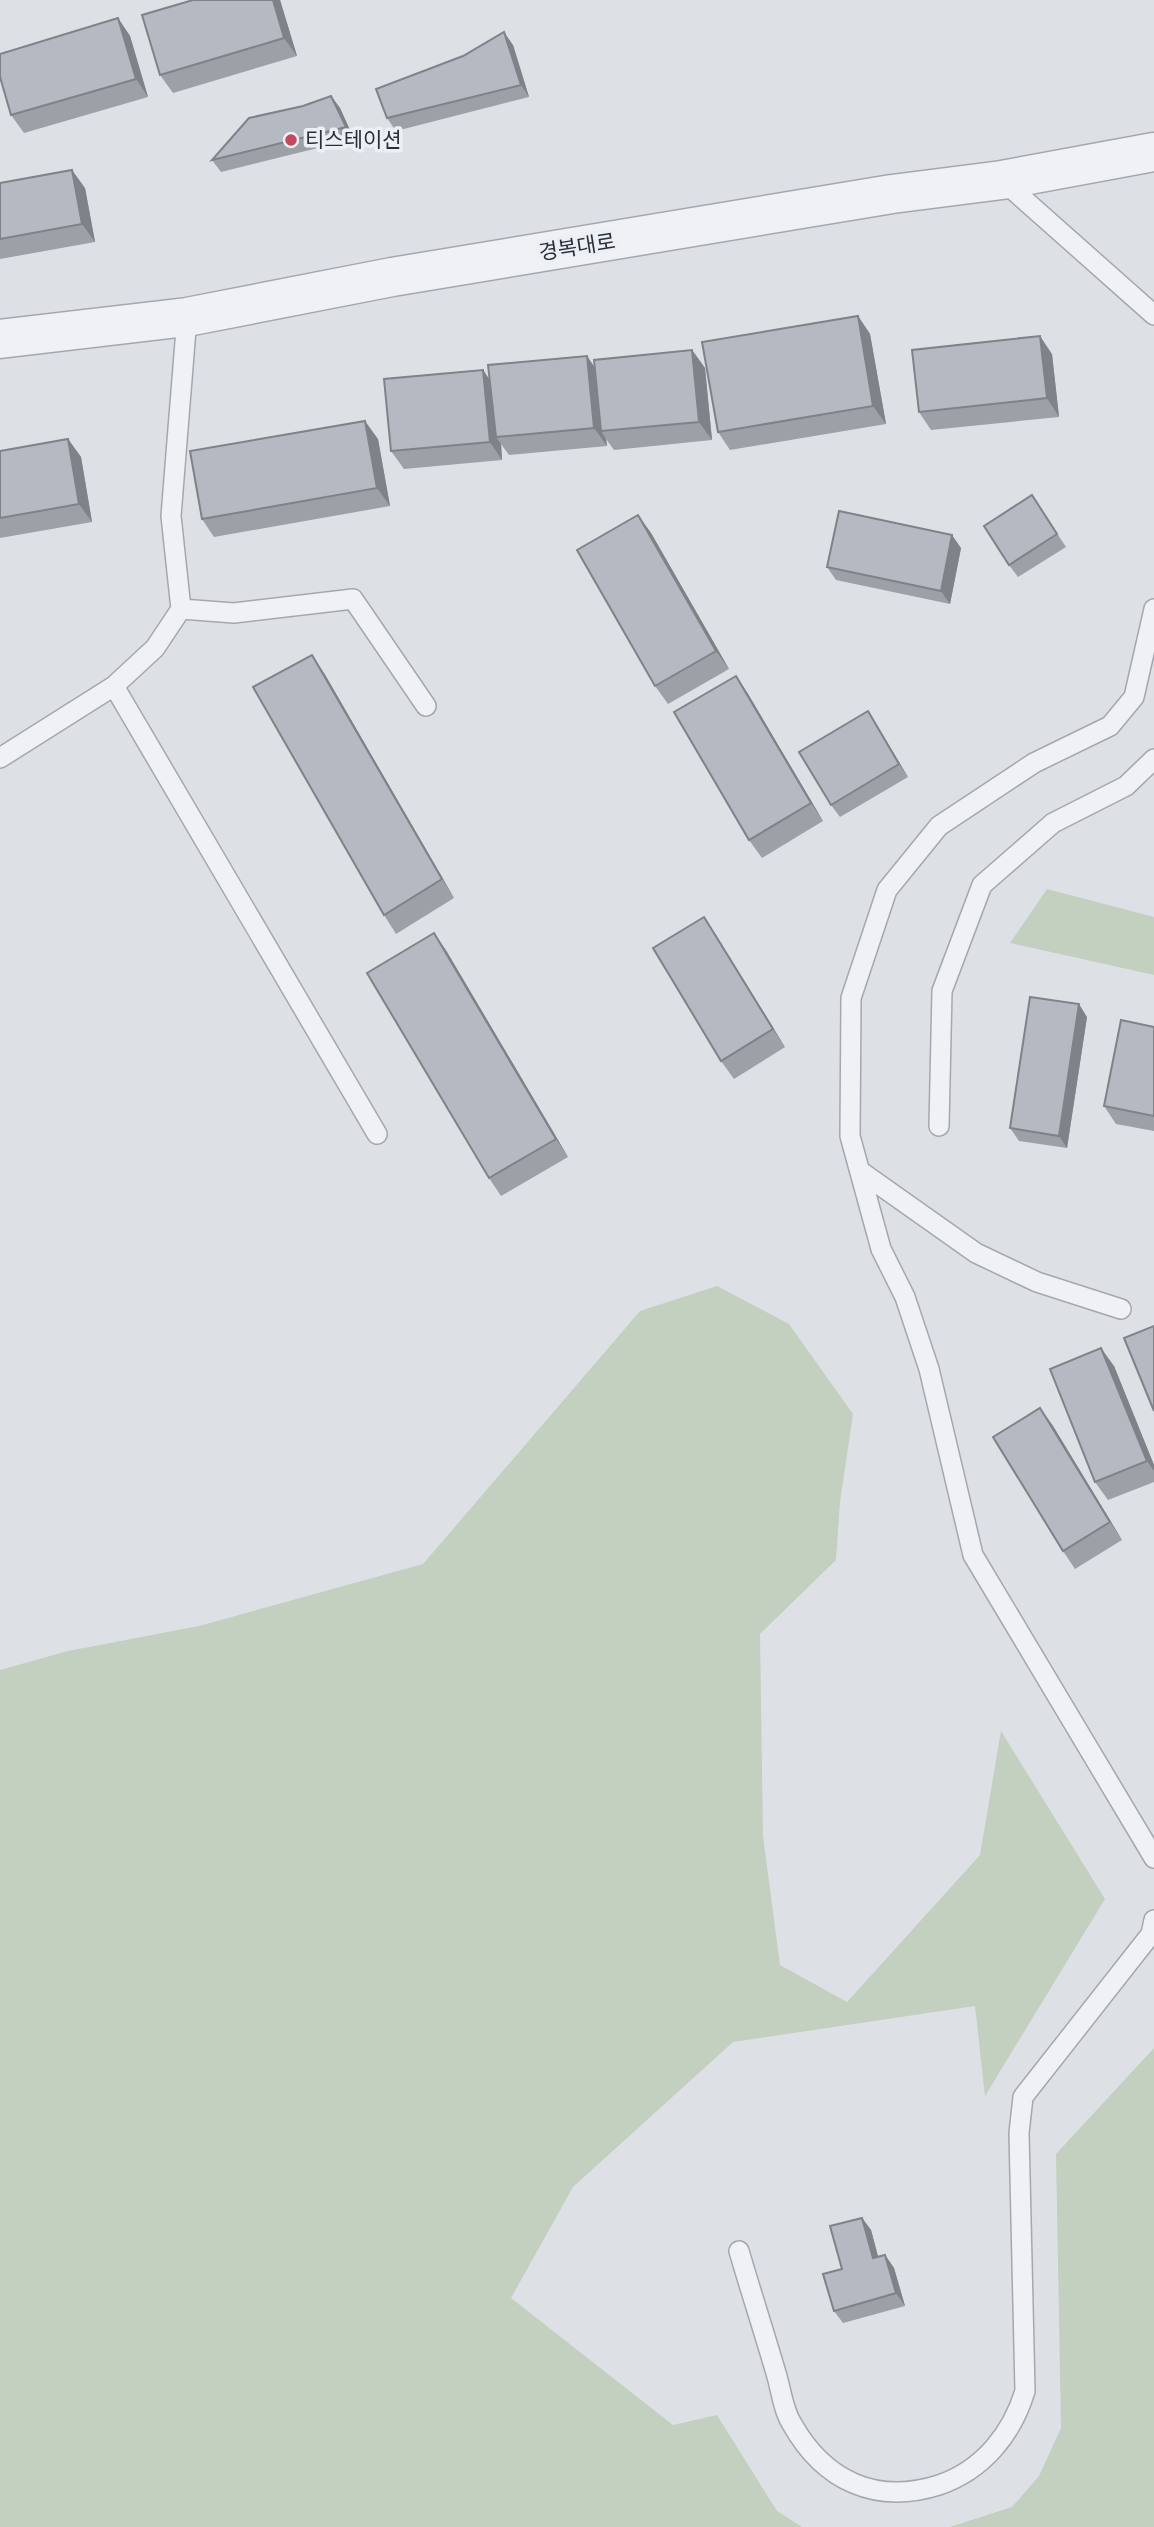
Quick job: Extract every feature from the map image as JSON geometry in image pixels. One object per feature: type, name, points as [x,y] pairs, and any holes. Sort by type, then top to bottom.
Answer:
[{"type":"street","name":"경복대로","points":[[0,339],[187,317],[392,277],[892,194],[1002,180],[1154,152]]},
{"type":"lane","points":[[1002,180],[1154,316]]},
{"type":"lane","points":[[0,758],[114,686],[155,648],[181,609],[171,516],[187,317]]},
{"type":"lane","points":[[181,609],[234,613],[353,599],[426,706]]},
{"type":"lane","points":[[1154,609],[1134,697],[1110,726],[1034,763],[939,826],[887,890],[851,998],[850,1136],[881,1249],[905,1297],[929,1369],[974,1555],[1154,1858]]},
{"type":"lane","points":[[114,686],[377,1134]]},
{"type":"lane","points":[[940,1126],[942,991],[982,885],[1053,823],[1126,786],[1154,759]]},
{"type":"lane","points":[[860,1171],[976,1253],[1037,1282],[1121,1309]]},
{"type":"lane","points":[[739,2251],[791,2423],[828,2470],[851,2483],[887,2494],[917,2492],[948,2482],[992,2452],[1007,2434],[1018,2414],[1025,2390],[1019,2133],[1023,2097],[1151,1934],[1154,1920]]},
{"type":"green space","points":[[1047,889],[1154,917],[1154,975],[1010,943]]},
{"type":"green space","points":[[717,1286],[789,1324],[853,1414],[840,1502],[836,1560],[760,1634],[763,1836],[780,1965],[847,2002],[980,1855],[1001,1731],[1105,1899],[985,2096],[975,2006],[733,2042],[573,2187],[511,2298],[673,2425],[717,2415],[777,2511],[802,2527],[0,2527],[0,1670],[68,1651],[199,1626],[423,1564],[640,1311]]},
{"type":"green space","points":[[1154,2048],[1154,2527],[950,2527],[1012,2507],[1039,2476],[1061,2428],[1056,2154]]},
{"type":"building","points":[[193,0],[273,0],[284,38],[160,75],[142,15]]},
{"type":"building","points":[[118,18],[136,79],[11,115],[0,77],[0,54]]},
{"type":"building","points":[[504,32],[521,85],[387,118],[376,89],[463,56]]},
{"type":"building","points":[[331,96],[346,127],[212,160],[249,118],[303,106]]},
{"type":"building","points":[[72,170],[82,224],[0,239],[0,183]]},
{"type":"building","points":[[858,316],[873,406],[718,432],[702,342]]},
{"type":"building","points":[[1040,336],[1047,398],[919,412],[912,350]]},
{"type":"building","points":[[692,350],[699,422],[601,431],[594,360]]},
{"type":"building","points":[[587,356],[594,428],[496,437],[488,365]]},
{"type":"building","points":[[483,370],[490,442],[391,451],[384,379]]},
{"type":"building","points":[[365,421],[377,488],[202,519],[190,451]]},
{"type":"building","points":[[68,439],[79,504],[0,518],[0,451]]},
{"type":"building","points":[[1032,495],[1057,534],[1009,565],[984,526]]},
{"type":"building","points":[[839,511],[952,535],[941,591],[827,567]]},
{"type":"building","points":[[638,515],[716,651],[655,686],[577,550]]},
{"type":"building","points":[[312,655],[442,879],[384,915],[253,687]]},
{"type":"building","points":[[736,676],[811,803],[749,840],[674,712]]},
{"type":"building","points":[[868,711],[899,764],[831,805],[799,752]]},
{"type":"building","points":[[704,917],[773,1029],[721,1061],[653,948]]},
{"type":"building","points":[[434,933],[556,1139],[489,1178],[367,973]]},
{"type":"building","points":[[1030,997],[1079,1004],[1059,1136],[1010,1128]]},
{"type":"building","points":[[1121,1020],[1154,1027],[1154,1116],[1104,1106]]},
{"type":"building","points":[[1154,1326],[1154,1411],[1124,1338]]},
{"type":"building","points":[[1101,1348],[1147,1461],[1095,1482],[1050,1369]]},
{"type":"building","points":[[1040,1408],[1110,1522],[1063,1551],[993,1437]]},
{"type":"building","points":[[862,2218],[873,2258],[885,2255],[896,2293],[834,2311],[823,2274],[842,2269],[830,2226]]},
{"type":"place","name":"티스테이션","points":[[291,140]]}]
